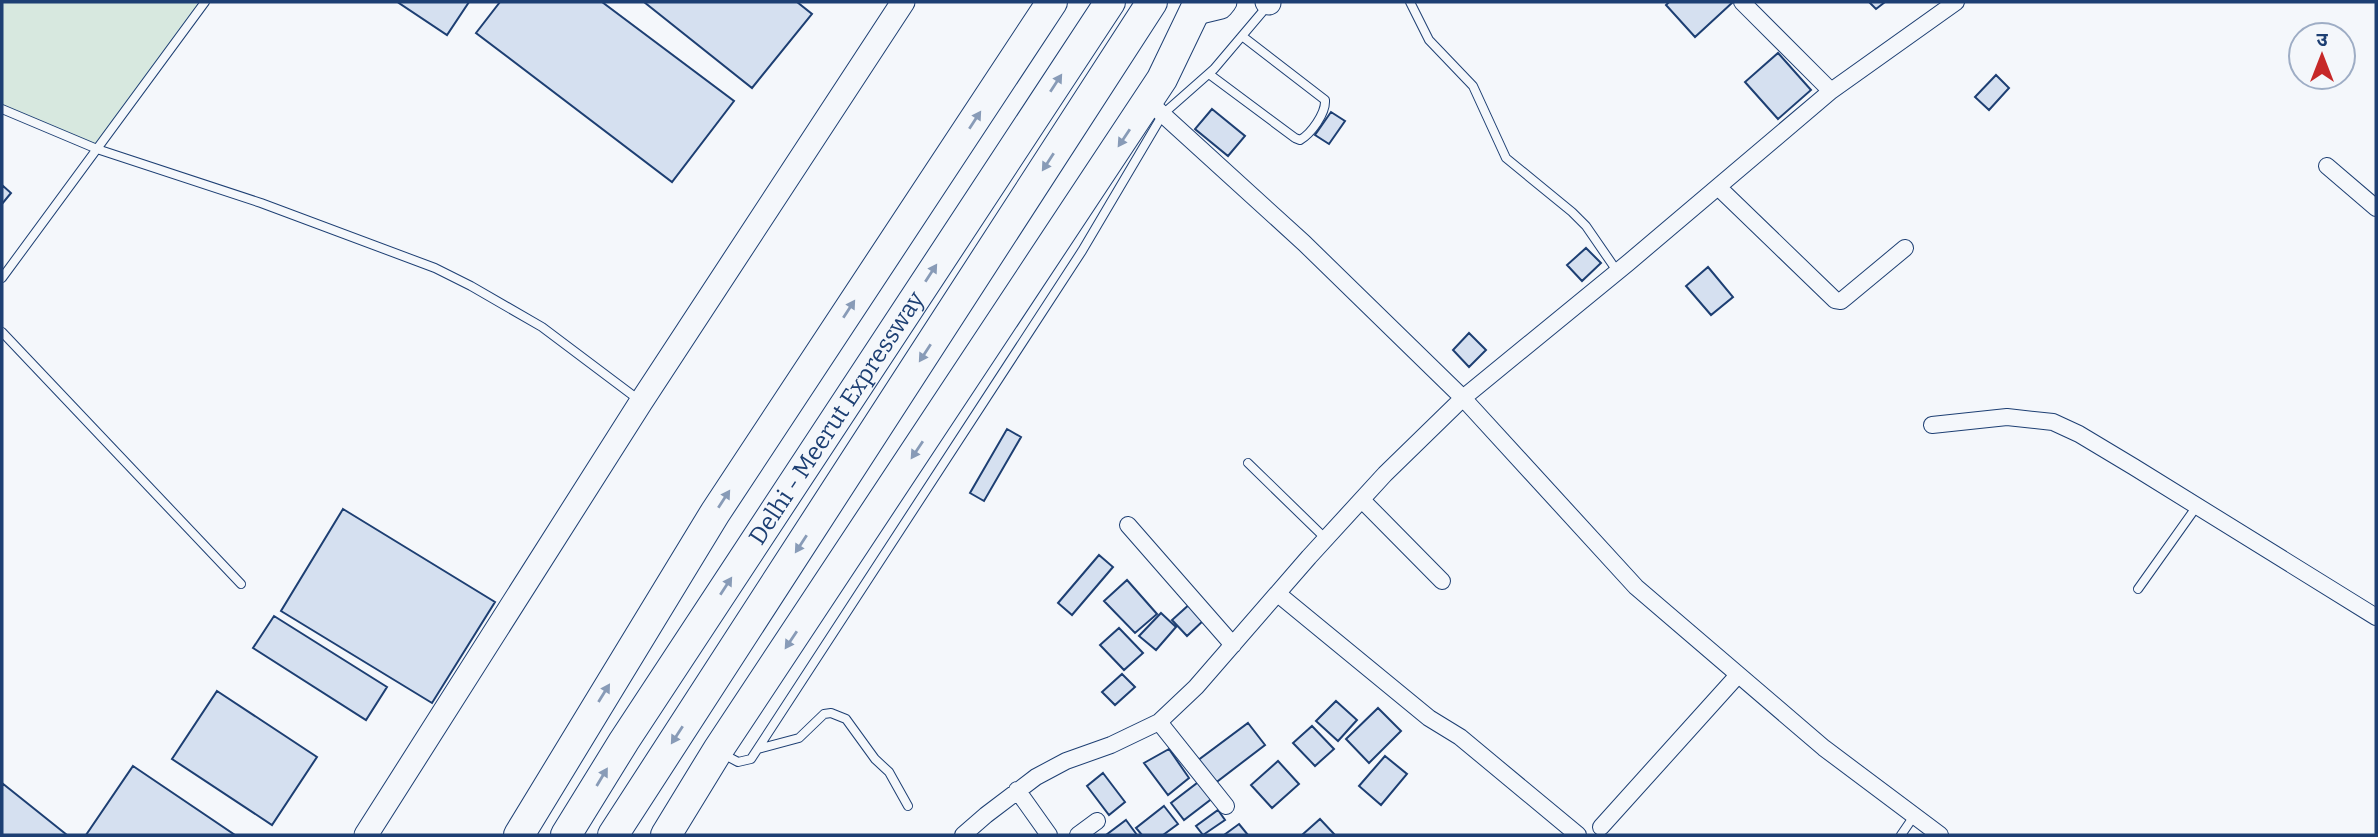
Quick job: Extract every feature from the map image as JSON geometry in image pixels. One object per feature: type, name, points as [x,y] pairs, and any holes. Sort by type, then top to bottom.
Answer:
[{"type":"highway","points":[[519,835],[715,513],[1052,2]]},
{"type":"highway","name":"Delhi - Meerut Expressway","points":[[566,835],[631,730],[1110,2]]},
{"type":"highway","name":"Delhi - Meerut Expressway","points":[[612,835],[1152,2]]},
{"type":"highway","points":[[666,835],[718,750],[1155,108],[1162,79],[1195,8]]},
{"type":"main road","points":[[366,835],[641,402],[904,2]]},
{"type":"main road","points":[[1195,8],[1220,8],[1225,2]]},
{"type":"street","points":[[1742,2],[1831,91]]},
{"type":"street","points":[[963,835],[1017,790],[1066,761],[1111,745],[1159,722],[1196,687],[1385,474],[1463,398],[1831,91],[1955,2]]},
{"type":"street","points":[[1155,108],[1304,243],[1463,398],[1636,587],[1824,748],[1940,835]]},
{"type":"street","points":[[2327,166],[2376,208]]},
{"type":"street","points":[[1718,187],[1835,300],[1846,298],[1905,248]]},
{"type":"street","points":[[1932,425],[2007,417],[2053,422],[2079,434],[2376,617]]},
{"type":"street","points":[[1362,500],[1442,581]]},
{"type":"street","points":[[1128,525],[1234,645]]},
{"type":"street","points":[[1278,594],[1429,718],[1460,737],[1578,835]]},
{"type":"street","points":[[1601,827],[1738,675]]},
{"type":"street","points":[[1159,722],[1226,806]]},
{"type":"street","points":[[1017,790],[1049,835]]},
{"type":"street","points":[[1077,835],[1097,821]]},
{"type":"lane","points":[[2,278],[205,2]]},
{"type":"lane","points":[[718,750],[738,762],[751,759],[1082,251],[1155,108],[1209,74],[1269,2]]},
{"type":"lane","points":[[1410,2],[1429,40],[1473,86],[1506,158],[1586,226],[1617,271]]},
{"type":"lane","points":[[1209,74],[1294,138],[1300,140],[1306,137],[1323,112],[1325,100],[1242,36]]},
{"type":"lane","points":[[2,109],[97,149],[261,203],[447,274],[542,327],[641,402]]},
{"type":"lane","points":[[2,332],[241,584]]},
{"type":"lane","points":[[1248,463],[1326,539]]},
{"type":"lane","points":[[2137,589],[2197,506]]},
{"type":"lane","points":[[758,749],[799,738],[824,714],[831,713],[846,719],[868,750],[889,772],[908,806]]},
{"type":"lane","points":[[1901,835],[1914,816]]},
{"type":"shaded area","points":[[2,2],[205,2],[97,149],[2,109]]},
{"type":"building","points":[[400,2],[469,2],[447,35]]},
{"type":"building","points":[[500,2],[602,2],[734,101],[672,182],[476,33]]},
{"type":"building","points":[[644,2],[797,2],[812,14],[752,88]]},
{"type":"building","points":[[1669,2],[1733,2],[1695,37],[1666,5]]},
{"type":"building","points":[[1869,2],[1885,2],[1876,9]]},
{"type":"building","points":[[1778,53],[1811,90],[1778,119],[1745,82]]},
{"type":"building","points":[[1996,75],[2009,88],[1989,110],[1975,97]]},
{"type":"building","points":[[1212,109],[1245,136],[1228,156],[1195,129]]},
{"type":"building","points":[[1331,112],[1345,121],[1329,144],[1315,135]]},
{"type":"building","points":[[2,185],[11,193],[2,204]]},
{"type":"building","points":[[1586,248],[1601,263],[1582,281],[1567,265]]},
{"type":"building","points":[[1708,267],[1733,297],[1711,315],[1686,286]]},
{"type":"building","points":[[1469,333],[1486,350],[1469,367],[1453,350]]},
{"type":"building","points":[[1007,429],[1021,437],[984,501],[970,493]]},
{"type":"building","points":[[343,509],[495,602],[432,703],[281,611]]},
{"type":"building","points":[[1099,555],[1113,567],[1072,615],[1058,603]]},
{"type":"building","points":[[1127,580],[1157,614],[1135,633],[1104,601]]},
{"type":"building","points":[[1191,603],[1206,618],[1187,636],[1172,620]]},
{"type":"building","points":[[1161,613],[1176,627],[1156,650],[1139,636]]},
{"type":"building","points":[[274,616],[387,687],[366,720],[253,648]]},
{"type":"building","points":[[1119,628],[1143,653],[1124,670],[1100,645]]},
{"type":"building","points":[[1122,674],[1135,687],[1115,705],[1102,692]]},
{"type":"building","points":[[217,691],[317,757],[272,825],[172,759]]},
{"type":"building","points":[[1336,701],[1357,720],[1338,741],[1316,721]]},
{"type":"building","points":[[1378,708],[1401,731],[1369,763],[1346,739]]},
{"type":"building","points":[[1248,723],[1265,745],[1214,784],[1197,761]]},
{"type":"building","points":[[1312,726],[1334,749],[1315,766],[1293,743]]},
{"type":"building","points":[[1169,749],[1189,778],[1168,795],[1144,763]]},
{"type":"building","points":[[1385,756],[1407,774],[1381,805],[1359,786]]},
{"type":"building","points":[[1278,761],[1299,784],[1272,808],[1251,785]]},
{"type":"building","points":[[133,766],[235,835],[86,835]]},
{"type":"building","points":[[1103,773],[1125,802],[1109,815],[1087,786]]},
{"type":"building","points":[[1201,780],[1214,797],[1184,820],[1171,803]]},
{"type":"building","points":[[2,783],[67,835],[2,835]]},
{"type":"building","points":[[1164,806],[1178,824],[1163,835],[1142,835],[1136,828]]},
{"type":"building","points":[[1218,810],[1225,820],[1203,835],[1196,826]]},
{"type":"building","points":[[1320,819],[1335,835],[1302,835]]},
{"type":"building","points":[[1126,820],[1137,835],[1106,835]]},
{"type":"building","points":[[1239,824],[1248,835],[1224,835]]}]
